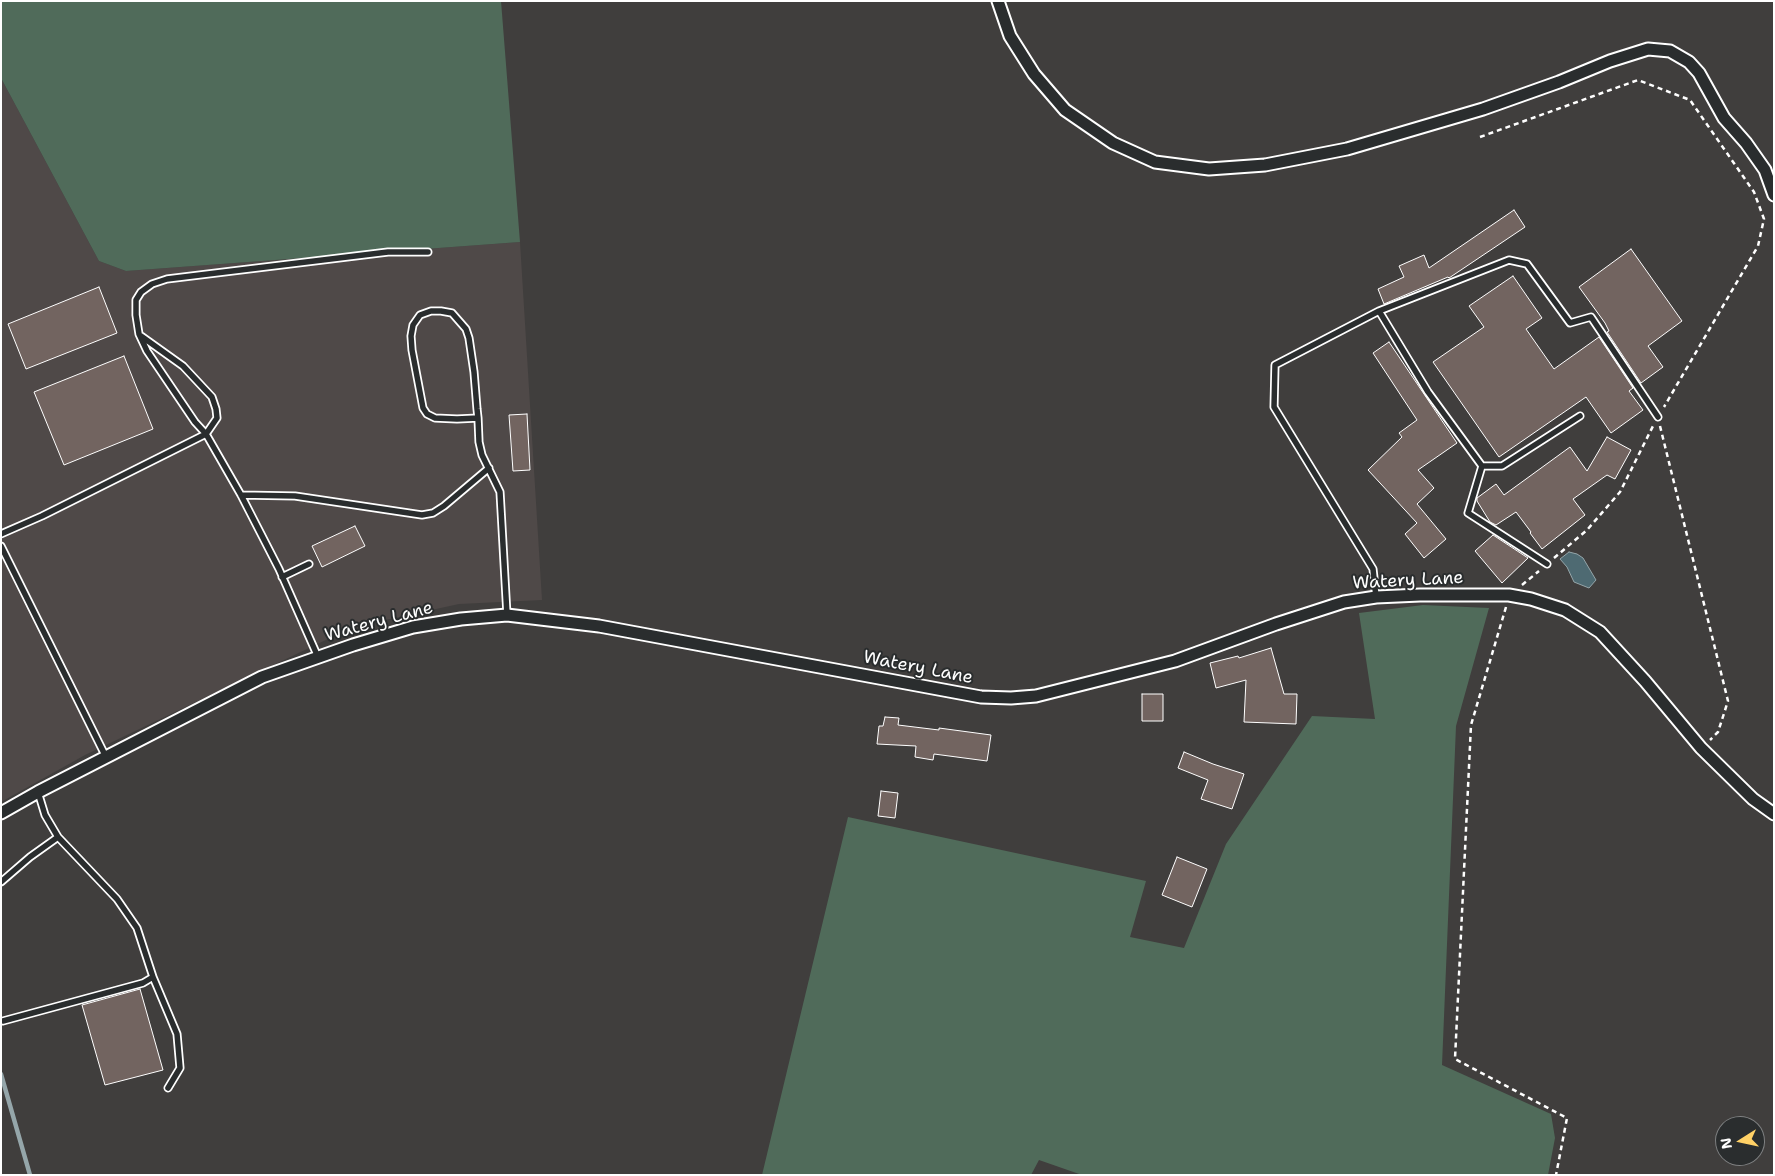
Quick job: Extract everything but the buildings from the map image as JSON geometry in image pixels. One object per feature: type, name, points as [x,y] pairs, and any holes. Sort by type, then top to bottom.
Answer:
[{"type":"street","points":[[998,1],[1010,36],[1034,74],[1065,110],[1113,143],[1155,162],[1209,170],[1265,165],[1347,150],[1483,109],[1559,82],[1610,61],[1648,49],[1670,51],[1689,62],[1700,73],[1724,118],[1746,143],[1764,170],[1774,195]]},
{"type":"street","name":"Watery Lane","points":[[1,813],[38,792],[262,678],[352,645],[413,627],[469,618],[507,615],[599,626],[980,697],[1011,698],[1036,696],[1175,661],[1276,624],[1344,602],[1376,597],[1420,595],[1509,595],[1531,599],[1565,610],[1600,632],[1645,681],[1701,748],[1752,799],[1774,814]]},
{"type":"lane","points":[[318,657],[282,577],[241,495],[206,434],[195,422],[147,351],[139,334],[136,300],[141,292],[152,284],[167,278],[388,252],[428,252]]},
{"type":"lane","points":[[1376,597],[1373,569],[1274,407],[1275,365],[1379,311],[1509,260],[1527,264],[1570,323],[1591,317],[1658,417]]},
{"type":"lane","points":[[478,418],[436,418],[427,414],[423,408],[411,336],[412,325],[420,315],[441,310],[452,314],[466,329],[474,372],[478,418],[480,448],[500,492],[507,615]]},
{"type":"lane","points":[[1379,311],[1428,392],[1482,466]]},
{"type":"lane","points":[[1,534],[206,434],[216,418],[216,409],[212,398],[182,366],[139,334]]},
{"type":"lane","points":[[1482,466],[1502,466],[1580,416]]},
{"type":"lane","points":[[1482,466],[1468,513],[1547,564]]},
{"type":"lane","points":[[241,495],[295,496],[422,515],[433,513],[444,506],[489,468]]},
{"type":"lane","points":[[1,546],[106,757]]},
{"type":"lane","points":[[282,577],[310,564]]},
{"type":"lane","points":[[38,792],[45,815],[58,837],[117,899],[137,928],[153,977],[177,1034],[180,1068],[168,1088]]},
{"type":"lane","points":[[1,882],[30,857],[58,837]]},
{"type":"lane","points":[[3,1021],[143,983],[153,977]]},
{"type":"path","points":[[1480,137],[1638,80],[1690,100],[1754,192],[1764,219],[1758,246],[1658,417],[1620,492],[1587,530],[1509,595],[1471,725],[1455,1059],[1568,1118],[1556,1175]]},
{"type":"path","points":[[1658,417],[1728,701],[1718,732],[1701,748]]},
{"type":"shaded area","points":[[1,78],[99,261],[126,271],[520,242],[542,600],[459,604],[353,627],[85,755],[1,802]]},
{"type":"green space","points":[[1,1],[501,1],[520,242],[126,271],[99,261],[1,78]]},
{"type":"green space","points":[[1423,605],[1489,608],[1456,726],[1442,1065],[1551,1114],[1555,1138],[1548,1175],[1082,1175],[1039,1160],[1031,1175],[762,1175],[848,817],[1146,881],[1130,937],[1184,948],[1226,844],[1312,716],[1375,719],[1359,613]]},
{"type":"water","points":[[1569,552],[1583,558],[1596,580],[1589,588],[1574,582],[1567,567],[1560,559]]},
{"type":"waterway","points":[[1,1074],[30,1175]]}]
